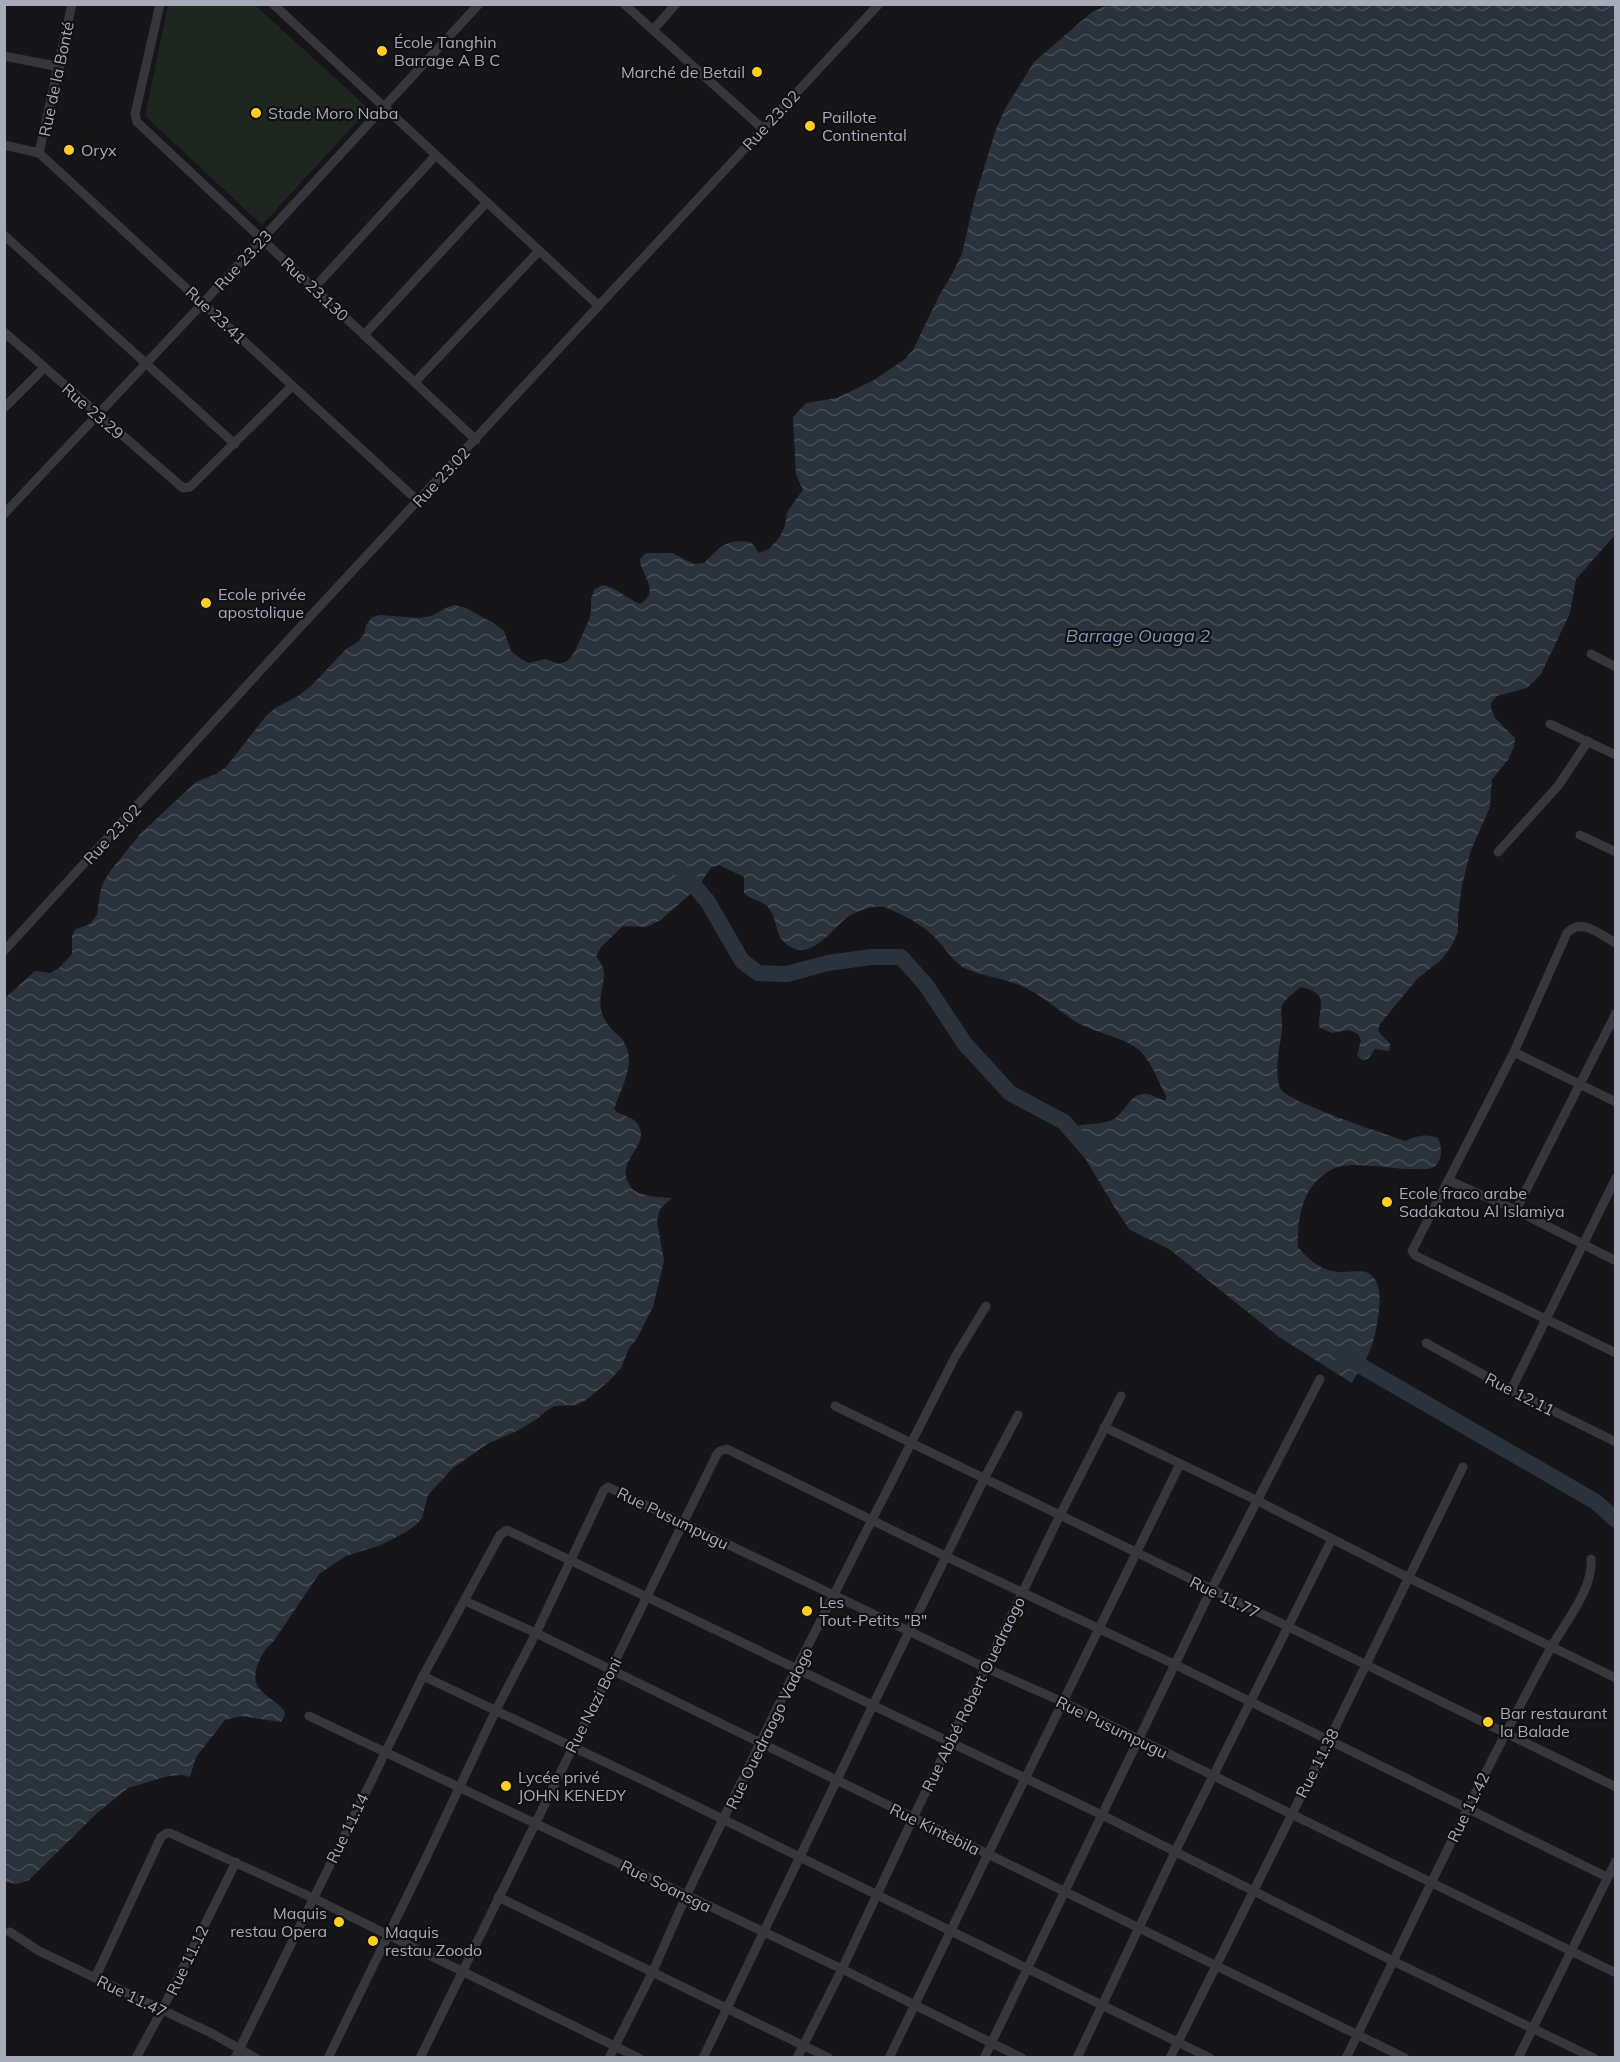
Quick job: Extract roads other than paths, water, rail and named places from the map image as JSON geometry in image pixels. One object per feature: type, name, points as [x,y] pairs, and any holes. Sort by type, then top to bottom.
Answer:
[{"type":"street","name":"Rue de la Bonté","points":[[39,153],[60,67],[72,4]]},
{"type":"street","name":"Rue 23.130","points":[[160,4],[135,114],[137,122],[476,440]]},
{"type":"street","points":[[273,4],[599,306]]},
{"type":"street","name":"Rue 23.23","points":[[4,514],[203,303],[479,4]]},
{"type":"street","points":[[624,4],[763,129]]},
{"type":"street","points":[[653,30],[676,4]]},
{"type":"street","name":"Rue 23.02","points":[[4,951],[292,636],[879,4]]},
{"type":"street","points":[[4,56],[60,67]]},
{"type":"street","points":[[4,146],[39,153]]},
{"type":"street","name":"Rue 23.41","points":[[39,153],[418,501]]},
{"type":"street","points":[[314,288],[436,155]]},
{"type":"street","points":[[364,334],[487,202]]},
{"type":"street","points":[[4,235],[235,444],[292,386]]},
{"type":"street","points":[[415,382],[539,251]]},
{"type":"street","name":"Rue 23.29","points":[[4,332],[183,488],[190,487],[235,444]]},
{"type":"street","points":[[4,408],[44,368]]},
{"type":"street","points":[[1591,654],[1616,667]]},
{"type":"street","points":[[1550,724],[1616,756]]},
{"type":"street","points":[[1498,852],[1558,786],[1588,741]]},
{"type":"street","points":[[1580,835],[1616,852]]},
{"type":"street","points":[[1616,944],[1584,926],[1572,927],[1567,933],[1514,1052],[1450,1181],[1413,1248],[1413,1254],[1616,1353]]},
{"type":"street","points":[[1516,1210],[1616,1013]]},
{"type":"street","points":[[1514,1052],[1616,1102]]},
{"type":"street","points":[[1511,1390],[1616,1178]]},
{"type":"street","points":[[1450,1181],[1516,1210],[1616,1261]]},
{"type":"street","name":"Rue Ouedraogo Vadogo","points":[[609,2058],[653,1971],[686,1896],[796,1669],[955,1357],[986,1306]]},
{"type":"street","name":"Rue 12.11","points":[[1426,1343],[1511,1390],[1616,1442]]},
{"type":"street","points":[[984,2058],[1137,1739],[1176,1665],[1256,1500],[1320,1379]]},
{"type":"street","name":"Rue Abbé Robert Ouedraogo","points":[[797,2058],[1060,1515],[1121,1396]]},
{"type":"street","name":"Rue 11.77","points":[[835,1406],[1616,1787]]},
{"type":"street","points":[[703,2058],[873,1705],[1018,1415]]},
{"type":"street","points":[[1104,1427],[1616,1678]]},
{"type":"street","name":"Rue Nazi Boni","points":[[420,2058],[646,1596],[720,1451],[727,1449],[872,1520]]},
{"type":"street","points":[[889,2058],[1180,1464]]},
{"type":"street","name":"Rue 11.38","points":[[1170,2058],[1463,1467]]},
{"type":"street","name":"Rue Pusumpugu","points":[[571,1560],[606,1488],[612,1487],[683,1524],[835,1594],[986,1668],[1063,1702],[1616,1973]]},
{"type":"street","points":[[872,1520],[1176,1665],[1607,1877]]},
{"type":"street","name":"Rue 11.14","points":[[237,2053],[384,1752],[454,1616],[465,1601],[500,1535],[510,1530],[571,1560]]},
{"type":"street","points":[[1077,2058],[1175,1852],[1332,1539]]},
{"type":"street","name":"Rue 11.42","points":[[1346,2058],[1505,1733],[1551,1647],[1577,1606],[1592,1569],[1591,1559]]},
{"type":"street","points":[[328,2058],[571,1560],[1102,1815],[1393,1961],[1594,2058]]},
{"type":"street","name":"Rue Kintebila","points":[[465,1601],[536,1633],[1405,2058]]},
{"type":"street","points":[[423,1676],[724,1820],[1210,2058]]},
{"type":"street","name":"Rue Soansga","points":[[309,1716],[842,1969],[1022,2058]]},
{"type":"street","points":[[95,1978],[164,1834],[170,1833],[313,1898],[639,2058]]},
{"type":"street","points":[[1518,2058],[1616,1861]]},
{"type":"street","name":"Rue 11.12","points":[[136,2058],[236,1862]]},
{"type":"street","points":[[498,1897],[829,2058]]},
{"type":"street","name":"Rue 11.47","points":[[10,1932],[39,1951],[162,2010],[237,2053],[256,2058]]},
{"type":"water","name":"Barrage Ouaga 2","points":[[1129,4],[1615,5],[1615,535],[1576,579],[1570,613],[1541,674],[1527,688],[1497,696],[1491,703],[1495,718],[1515,738],[1514,747],[1508,760],[1492,779],[1490,807],[1471,850],[1462,885],[1458,932],[1451,947],[1441,960],[1417,979],[1380,1024],[1378,1031],[1390,1044],[1389,1051],[1375,1049],[1368,1059],[1362,1060],[1357,1055],[1361,1040],[1358,1034],[1349,1030],[1332,1033],[1319,1027],[1320,997],[1310,990],[1301,987],[1286,1000],[1281,1010],[1282,1028],[1278,1077],[1280,1088],[1286,1094],[1317,1109],[1405,1141],[1425,1135],[1438,1138],[1440,1145],[1439,1161],[1432,1168],[1407,1169],[1355,1165],[1338,1167],[1317,1180],[1305,1200],[1299,1223],[1298,1247],[1308,1258],[1325,1269],[1368,1273],[1378,1286],[1380,1305],[1373,1342],[1352,1383],[1279,1337],[1169,1249],[1130,1230],[1118,1213],[1074,1140],[1075,1132],[1080,1125],[1102,1123],[1114,1119],[1138,1095],[1149,1094],[1166,1100],[1149,1063],[1140,1051],[1121,1040],[1076,1022],[1027,988],[966,969],[924,928],[911,919],[886,908],[869,908],[849,916],[818,944],[802,950],[794,949],[782,939],[767,906],[744,893],[744,877],[719,865],[711,868],[697,888],[661,920],[646,927],[623,926],[602,946],[596,956],[604,972],[600,1004],[603,1017],[625,1044],[628,1053],[629,1062],[625,1081],[614,1109],[635,1120],[641,1131],[641,1138],[627,1164],[627,1180],[632,1189],[639,1193],[672,1198],[660,1209],[657,1221],[664,1261],[653,1307],[636,1340],[629,1348],[621,1368],[586,1400],[576,1405],[554,1406],[519,1430],[489,1443],[453,1468],[428,1495],[422,1518],[406,1532],[381,1545],[346,1556],[319,1574],[265,1651],[256,1669],[258,1687],[284,1710],[285,1715],[281,1722],[241,1716],[225,1720],[196,1757],[190,1777],[168,1776],[128,1788],[96,1814],[29,1880],[17,1884],[5,1882],[5,998],[35,971],[50,973],[59,968],[72,954],[72,935],[76,929],[90,924],[97,915],[103,883],[141,833],[196,782],[226,767],[266,716],[311,686],[346,649],[358,642],[372,617],[380,615],[419,618],[431,616],[455,605],[466,608],[504,631],[511,651],[521,659],[529,663],[545,659],[560,664],[569,660],[575,651],[589,620],[594,590],[602,585],[640,604],[646,599],[650,588],[640,559],[646,553],[672,553],[694,564],[704,563],[729,543],[751,542],[759,553],[769,549],[779,538],[785,526],[787,512],[803,490],[796,475],[793,417],[806,403],[837,398],[874,380],[905,359],[913,350],[962,254],[974,201],[996,129],[1006,107],[1034,62],[1092,12],[1103,7]]},
{"type":"waterway","points":[[682,871],[708,902],[742,961],[758,973],[787,974],[828,963],[871,957],[901,957],[926,985],[965,1044],[1010,1093],[1064,1122],[1089,1151]]},
{"type":"waterway","points":[[1342,1355],[1596,1502],[1616,1520]]},
{"type":"place","name":"École Tanghin Barrage A B C","points":[[382,51]]},
{"type":"place","name":"Marché de Betail","points":[[757,72]]},
{"type":"place","name":"Stade Moro Naba","points":[[256,113]]},
{"type":"place","name":"Paillote Continental","points":[[810,126]]},
{"type":"place","name":"Oryx","points":[[69,150]]},
{"type":"place","name":"Ecole privée apostolique","points":[[206,603]]},
{"type":"place","name":"Ecole fraco arabe Sadakatou Al Islamiya","points":[[1387,1202]]},
{"type":"place","name":"Les Tout-Petits \"B\"","points":[[807,1611]]},
{"type":"place","name":"Bar restaurant la Balade","points":[[1488,1722]]},
{"type":"place","name":"Lycée privé JOHN KENEDY","points":[[506,1786]]},
{"type":"place","name":"Maquis restau Opera","points":[[339,1922]]},
{"type":"place","name":"Maquis restau Zoodo","points":[[373,1941]]}]
